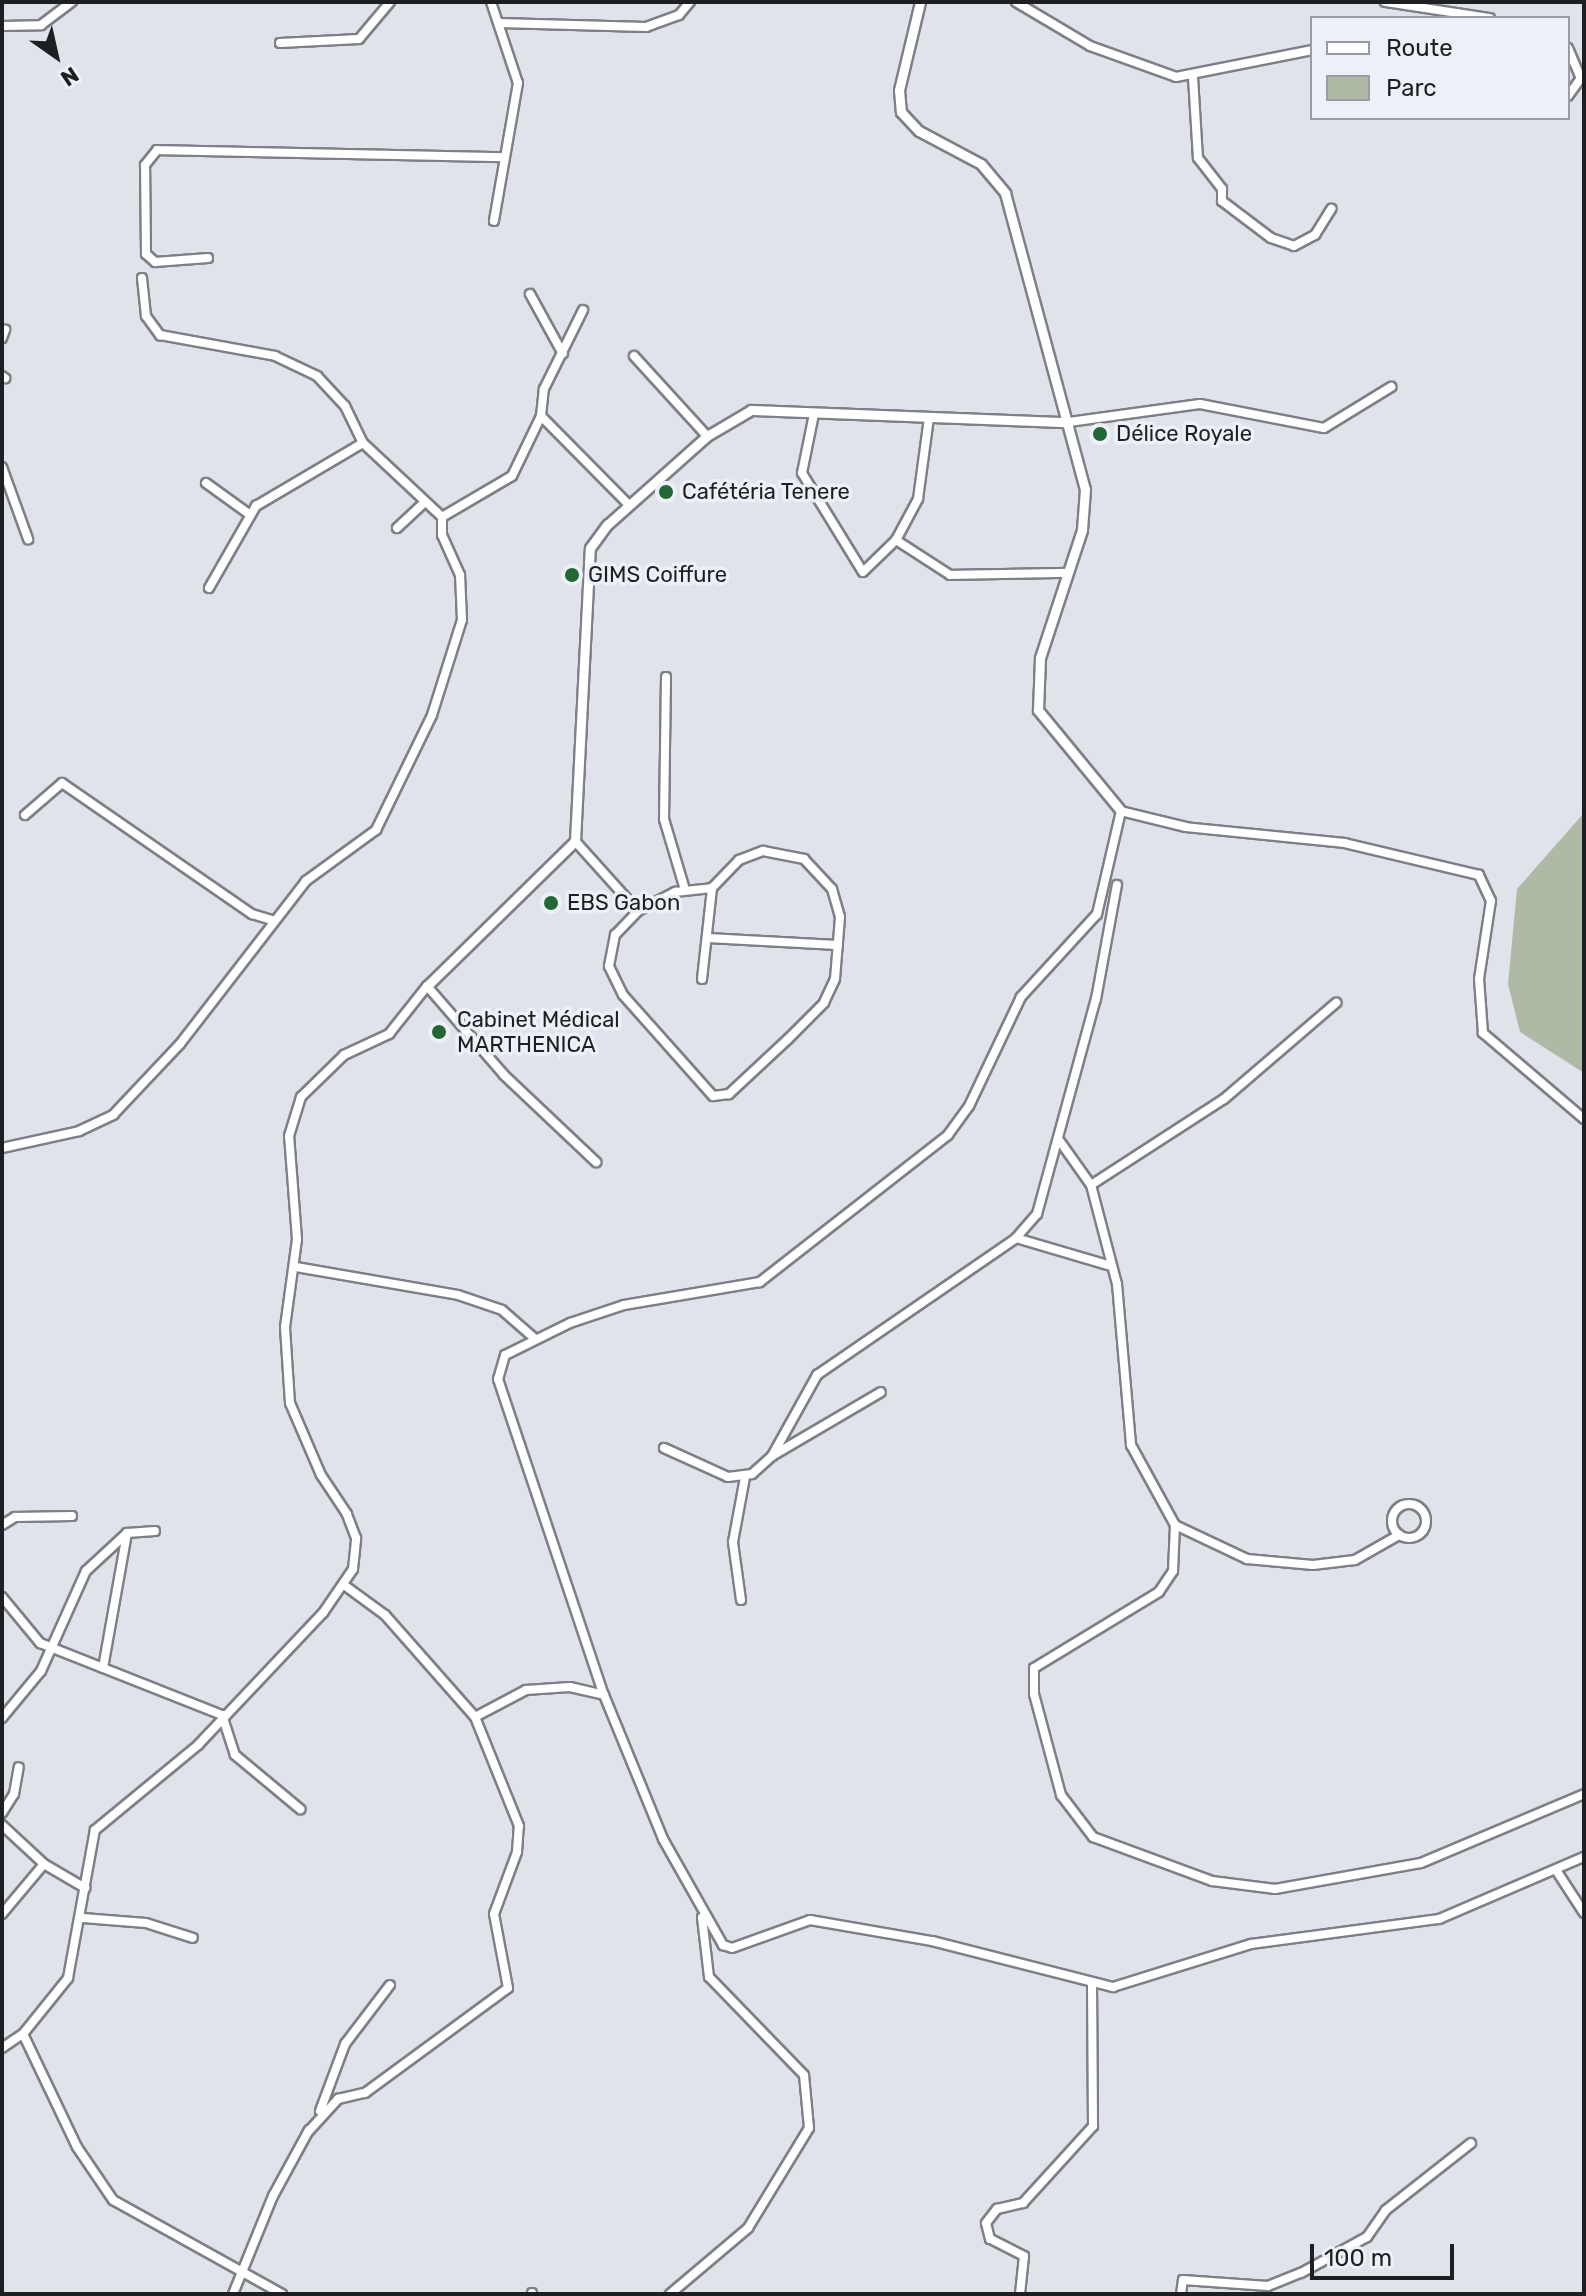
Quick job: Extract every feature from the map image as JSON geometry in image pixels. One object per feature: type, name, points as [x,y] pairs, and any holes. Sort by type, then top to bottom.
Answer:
[{"type":"street","points":[[2,26],[41,25],[72,2]]},
{"type":"street","points":[[280,43],[359,39],[390,2]]},
{"type":"street","points":[[491,2],[518,83],[501,157],[494,221]]},
{"type":"street","points":[[499,23],[646,27],[679,15],[690,2]]},
{"type":"street","points":[[920,2],[899,90],[901,112],[919,131],[981,164],[1005,193],[1069,422],[1086,502],[1068,573],[1040,658],[1036,700],[1047,723],[1121,811],[1186,827],[1345,843],[1479,875],[1491,901],[1479,979],[1483,1033],[1584,1119]]},
{"type":"street","points":[[1016,2],[1131,63],[1193,77],[1310,50]]},
{"type":"street","points":[[1385,2],[1477,16]]},
{"type":"street","points":[[1570,53],[1581,78],[1570,93]]},
{"type":"street","points":[[1193,77],[1198,158],[1222,189],[1222,201],[1271,238],[1294,246],[1315,235],[1331,209]]},
{"type":"street","points":[[208,258],[155,262],[146,254],[145,165],[157,150],[501,157]]},
{"type":"street","points":[[142,278],[146,316],[160,335],[195,338],[303,367],[345,406],[363,443],[442,517]]},
{"type":"street","points":[[530,294],[563,354]]},
{"type":"street","points":[[442,517],[512,476],[541,416],[544,389],[583,310]]},
{"type":"street","points":[[634,356],[707,436]]},
{"type":"street","points":[[83,1918],[95,1830],[198,1745],[222,1715],[344,1585],[356,1538],[290,1403],[285,1327],[296,1267],[289,1136],[295,1109],[330,1067],[389,1034],[427,986],[575,841],[588,560],[597,536],[707,436],[741,412],[1069,422],[1200,404],[1324,428],[1391,387]]},
{"type":"street","points":[[814,414],[802,473],[853,562],[867,571],[896,540],[918,499],[929,418]]},
{"type":"street","points":[[541,416],[629,505]]},
{"type":"street","points":[[209,588],[249,514],[363,443]]},
{"type":"street","points":[[2,467],[28,539]]},
{"type":"street","points":[[206,483],[249,514]]},
{"type":"street","points":[[397,528],[424,503]]},
{"type":"street","points":[[2,1148],[79,1131],[113,1115],[189,1033],[272,920],[318,870],[376,830],[420,745],[462,620],[460,575],[442,535],[442,517]]},
{"type":"street","points":[[896,540],[950,575],[1068,573]]},
{"type":"street","points":[[666,677],[663,804],[685,890]]},
{"type":"street","points":[[25,815],[50,787],[62,783],[252,914],[272,920]]},
{"type":"street","points":[[1121,811],[1097,914],[1021,997],[963,1116],[934,1147],[760,1282],[611,1308],[534,1338],[505,1355],[500,1386],[548,1513],[604,1695],[663,1839],[716,1939],[732,1948],[810,1920],[932,1941],[1092,1984],[1147,1981],[1251,1944],[1439,1919],[1584,1857]]},
{"type":"street","points":[[575,841],[638,911]]},
{"type":"street","points":[[752,853],[804,859],[823,876],[839,903],[832,991],[824,1003],[729,1094],[716,1098],[611,975],[615,935],[638,911],[685,890],[712,888],[752,853]]},
{"type":"street","points":[[772,1456],[817,1375],[1016,1238],[1045,1203],[1117,885]]},
{"type":"street","points":[[702,979],[712,888]]},
{"type":"street","points":[[707,938],[838,945]]},
{"type":"street","points":[[427,986],[497,1068],[596,1162]]},
{"type":"street","points":[[1091,1185],[1224,1099],[1336,1003]]},
{"type":"street","points":[[1059,1140],[1091,1185],[1108,1265],[1123,1310],[1124,1414],[1131,1445],[1175,1525],[1173,1571],[1159,1592],[1034,1668],[1034,1694],[1061,1795],[1093,1837],[1212,1881],[1287,1888],[1421,1863],[1584,1794]]},
{"type":"street","points":[[1016,1238],[1108,1265]]},
{"type":"street","points":[[296,1267],[458,1295],[502,1310],[534,1338]]},
{"type":"street","points":[[741,1600],[733,1542],[745,1477],[772,1456],[881,1392]]},
{"type":"street","points":[[664,1448],[702,1468],[745,1477]]},
{"type":"street","points":[[1175,1525],[1247,1559],[1313,1565],[1355,1560],[1399,1535],[1423,1531],[1419,1507],[1395,1511],[1399,1535]]},
{"type":"street","points":[[2,1525],[15,1517],[72,1516]]},
{"type":"street","points":[[2,1718],[41,1671],[86,1571],[127,1533],[155,1531]]},
{"type":"street","points":[[103,1668],[127,1533]]},
{"type":"street","points":[[308,2132],[338,2099],[365,2093],[508,1988],[494,1914],[517,1852],[519,1826],[475,1717],[385,1615],[344,1585]]},
{"type":"street","points":[[2,1597],[30,1636],[51,1649],[222,1715]]},
{"type":"street","points":[[475,1717],[526,1690],[570,1687],[604,1695]]},
{"type":"street","points":[[222,1715],[235,1755],[300,1809]]},
{"type":"street","points":[[2,1813],[14,1794],[19,1767]]},
{"type":"street","points":[[2,1825],[44,1864],[85,1888]]},
{"type":"street","points":[[2,1914],[44,1864]]},
{"type":"street","points":[[1556,1870],[1584,1913]]},
{"type":"street","points":[[670,2294],[748,2228],[809,2128],[804,2075],[709,1977],[702,1915]]},
{"type":"street","points":[[2,2048],[23,2034],[62,1992],[74,1961],[76,1920],[146,1923],[193,1938]]},
{"type":"street","points":[[1020,2294],[1024,2256],[990,2239],[986,2223],[997,2209],[1023,2203],[1093,2126],[1092,1984]]},
{"type":"street","points":[[233,2294],[308,2132],[331,2094],[345,2044],[390,1985]]},
{"type":"street","points":[[23,2034],[77,2147],[113,2200],[282,2294]]},
{"type":"street","points":[[1181,2294],[1183,2280],[1268,2286],[1301,2273],[1367,2237],[1386,2210],[1471,2143]]},
{"type":"green space","points":[[1584,813],[1584,1073],[1520,1032],[1508,984],[1517,889]]},
{"type":"place","name":"Délice Royale","points":[[1100,434]]},
{"type":"place","name":"Cafétéria Tenere","points":[[666,492]]},
{"type":"place","name":"GIMS Coiffure","points":[[572,575]]},
{"type":"place","name":"EBS Gabon","points":[[551,903]]},
{"type":"place","name":"Cabinet Médical MARTHENICA","points":[[439,1032]]}]
